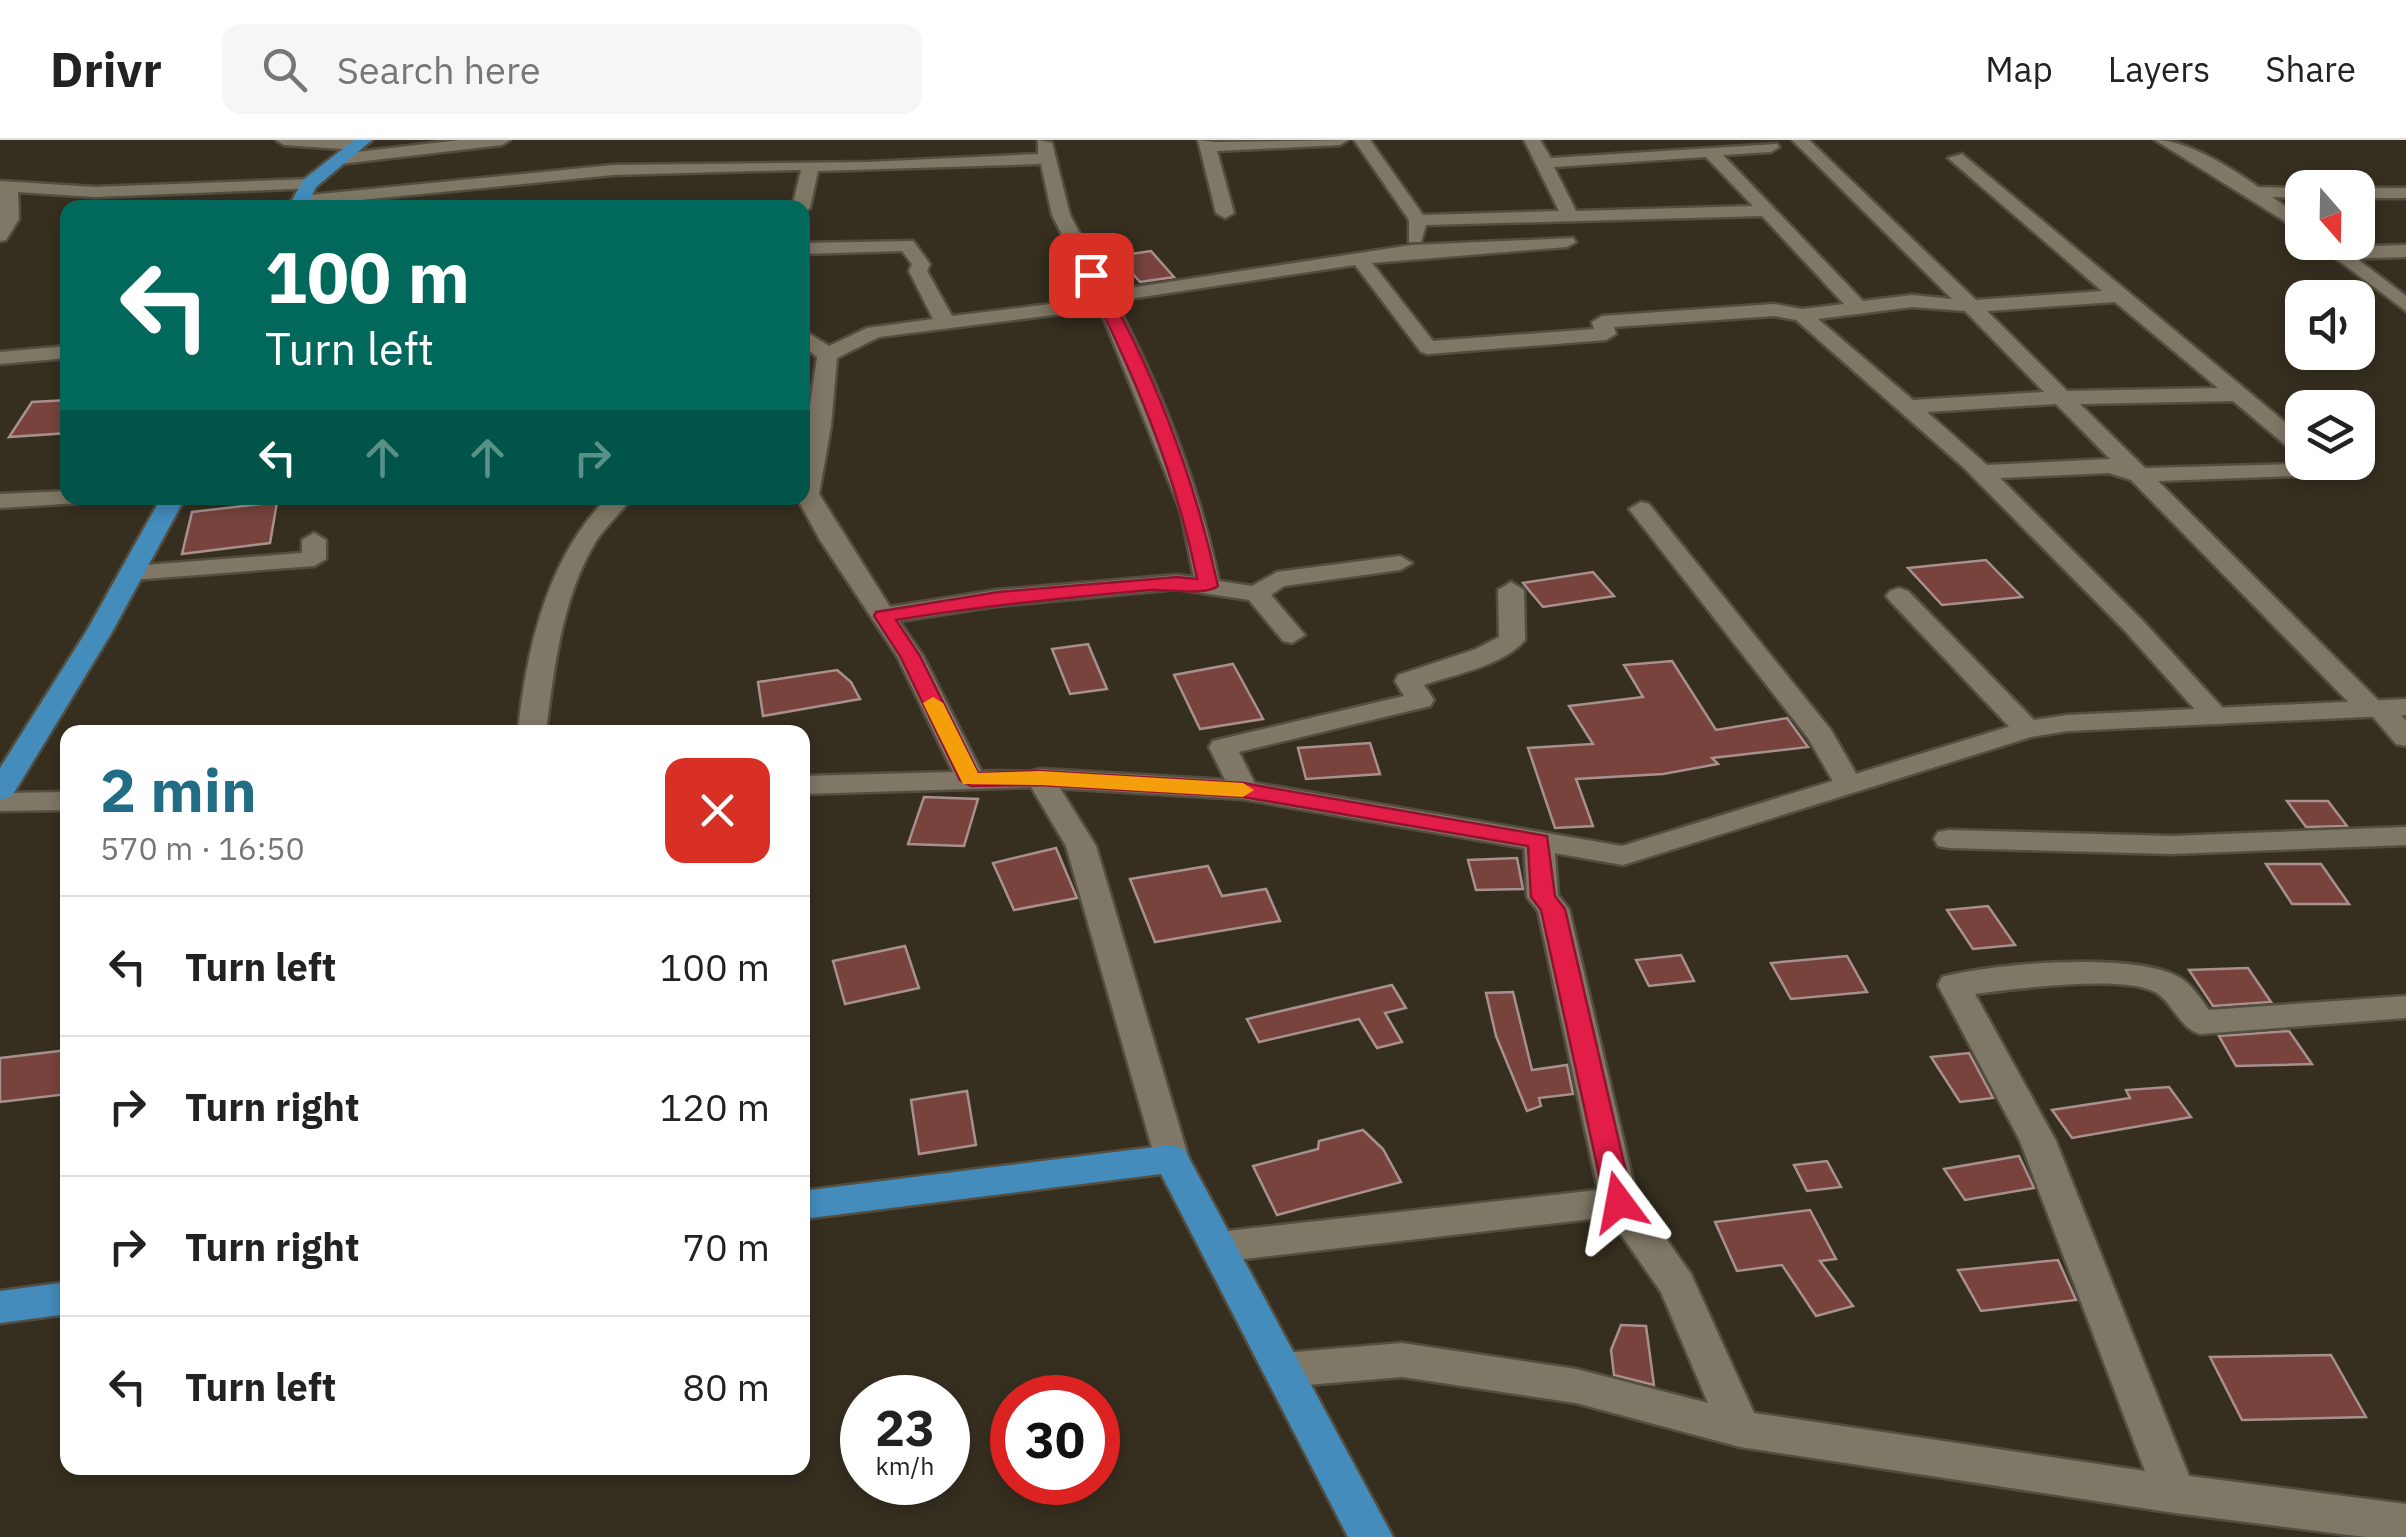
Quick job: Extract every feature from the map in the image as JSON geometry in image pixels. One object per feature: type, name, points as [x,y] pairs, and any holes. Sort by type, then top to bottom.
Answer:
[{"type":"main road","points":[[301,200],[309,184],[361,142]]},
{"type":"main road","points":[[0,791],[169,505]]},
{"type":"main road","points":[[810,1204],[1171,1159],[1371,1537]]},
{"type":"main road","points":[[0,1307],[60,1299]]},
{"type":"street","points":[[284,140],[361,142]]},
{"type":"street","points":[[340,159],[502,140]]},
{"type":"street","points":[[931,140],[932,164]]},
{"type":"street","points":[[1225,213],[1207,144],[1303,140]]},
{"type":"street","points":[[1312,140],[1340,140]]},
{"type":"street","points":[[1362,140],[1418,220],[1412,251]]},
{"type":"street","points":[[1654,140],[1670,156]]},
{"type":"street","points":[[1534,143],[1546,163],[1771,146],[1765,140]]},
{"type":"street","points":[[1800,140],[2139,475],[2386,708],[2406,738]]},
{"type":"street","points":[[2163,140],[2255,192],[2285,214]]},
{"type":"street","points":[[1534,143],[1571,218]]},
{"type":"street","points":[[336,200],[670,161],[794,164],[810,168],[932,164],[1045,150],[1060,215],[1124,337],[1193,512],[1208,586]]},
{"type":"street","points":[[1712,153],[1859,308]]},
{"type":"street","points":[[1956,158],[2160,333],[2242,394],[2285,432]]},
{"type":"street","points":[[803,200],[810,168]]},
{"type":"street","points":[[0,236],[10,219],[6,188],[166,191],[309,184]]},
{"type":"street","points":[[2255,192],[2285,192]]},
{"type":"street","points":[[2375,193],[2406,193]]},
{"type":"street","points":[[1418,220],[1768,211]]},
{"type":"street","points":[[827,355],[874,332],[1412,251],[1566,242]]},
{"type":"street","points":[[810,249],[907,244],[922,264],[918,271],[945,322]]},
{"type":"street","points":[[2375,250],[2406,251]]},
{"type":"street","points":[[1360,259],[1428,348],[1606,334],[1602,322],[1774,310],[1802,315],[1912,302],[1972,306],[2119,296]]},
{"type":"street","points":[[2346,260],[2406,304]]},
{"type":"street","points":[[1802,315],[1981,472],[2134,626],[2216,716]]},
{"type":"street","points":[[810,341],[827,355]]},
{"type":"street","points":[[0,358],[60,353]]},
{"type":"street","points":[[810,471],[820,426],[827,355]]},
{"type":"street","points":[[1908,407],[2062,398],[2242,394]]},
{"type":"street","points":[[1981,472],[2111,466],[2139,475],[2285,470]]},
{"type":"street","points":[[0,501],[60,498]]},
{"type":"street","points":[[810,503],[910,656],[971,780]]},
{"type":"street","points":[[533,725],[540,671],[567,574],[611,505]]},
{"type":"street","points":[[1642,510],[1821,736],[1848,784]]},
{"type":"street","points":[[132,573],[314,558],[314,540]]},
{"type":"street","points":[[1257,594],[1276,579],[1400,564]]},
{"type":"street","points":[[883,616],[998,598],[1177,582],[1257,594],[1292,635]]},
{"type":"street","points":[[1243,790],[1223,747],[1420,700],[1408,681],[1485,655],[1512,640],[1511,590]]},
{"type":"street","points":[[1899,596],[2027,730]]},
{"type":"street","points":[[810,785],[1040,778],[1243,790],[1623,856],[2027,730],[2068,723],[2386,708]]},
{"type":"street","points":[[1040,778],[1081,846],[1171,1159]]},
{"type":"street","points":[[0,802],[60,800]]},
{"type":"street","points":[[1949,840],[2172,846],[2406,836]]},
{"type":"street","points":[[1539,841],[1543,897],[1553,909],[1619,1202],[1676,1285],[1740,1428]]},
{"type":"street","points":[[2175,1494],[2038,1140],[1954,985],[2002,978],[2135,974],[2168,984],[2200,1022],[2268,1022],[2296,1014],[2406,1008]]},
{"type":"street","points":[[1218,1246],[1619,1202]]},
{"type":"street","points":[[1283,1370],[1402,1360],[1576,1386],[1740,1428],[2175,1494],[2406,1523]]},
{"type":"building","points":[[1151,251],[1174,277],[1140,282],[1117,256]]},
{"type":"building","points":[[60,400],[60,434],[9,437],[32,402]]},
{"type":"building","points":[[276,505],[270,543],[182,554],[192,512]]},
{"type":"building","points":[[1986,560],[2022,597],[1942,605],[1908,568]]},
{"type":"building","points":[[1593,572],[1614,596],[1543,607],[1523,583]]},
{"type":"building","points":[[1088,644],[1107,689],[1070,694],[1052,649]]},
{"type":"building","points":[[1672,661],[1716,730],[1787,718],[1808,747],[1712,758],[1718,764],[1663,774],[1576,779],[1593,826],[1555,828],[1528,748],[1593,744],[1569,706],[1643,697],[1624,665]]},
{"type":"building","points":[[1233,664],[1263,719],[1200,729],[1174,675]]},
{"type":"building","points":[[837,670],[851,682],[860,699],[763,716],[758,682]]},
{"type":"building","points":[[1370,743],[1380,774],[1306,779],[1298,748]]},
{"type":"building","points":[[924,797],[978,799],[964,846],[908,844]]},
{"type":"building","points":[[2287,801],[2328,801],[2347,826],[2306,827]]},
{"type":"building","points":[[1056,848],[1077,898],[1014,910],[993,863]]},
{"type":"building","points":[[1517,858],[1523,889],[1476,890],[1468,860]]},
{"type":"building","points":[[2266,864],[2321,864],[2349,904],[2292,904]]},
{"type":"building","points":[[1208,866],[1222,896],[1266,889],[1280,921],[1155,942],[1130,879]]},
{"type":"building","points":[[1988,906],[2015,945],[1973,949],[1947,910]]},
{"type":"building","points":[[905,946],[919,988],[845,1004],[833,961]]},
{"type":"building","points":[[1681,955],[1694,981],[1649,986],[1636,960]]},
{"type":"building","points":[[1847,956],[1867,992],[1791,999],[1771,963]]},
{"type":"building","points":[[2248,968],[2271,1002],[2213,1006],[2189,970]]},
{"type":"building","points":[[1392,985],[1406,1008],[1385,1013],[1402,1042],[1377,1048],[1359,1019],[1259,1042],[1247,1019]]},
{"type":"building","points":[[1513,992],[1532,1070],[1567,1065],[1573,1094],[1539,1098],[1541,1106],[1527,1111],[1496,1036],[1486,993]]},
{"type":"building","points":[[2289,1031],[2312,1064],[2236,1066],[2219,1036]]},
{"type":"building","points":[[60,1051],[60,1095],[0,1102],[0,1058]]},
{"type":"building","points":[[1969,1053],[1993,1098],[1960,1102],[1931,1057]]},
{"type":"building","points":[[2169,1087],[2191,1117],[2072,1138],[2052,1110],[2130,1098],[2126,1090]]},
{"type":"building","points":[[967,1091],[976,1145],[919,1154],[911,1100]]},
{"type":"building","points":[[1363,1130],[1383,1149],[1401,1182],[1277,1215],[1253,1166],[1318,1149],[1319,1141]]},
{"type":"building","points":[[2019,1156],[2034,1188],[1965,1200],[1944,1169]]},
{"type":"building","points":[[1827,1161],[1841,1187],[1807,1191],[1794,1165]]},
{"type":"building","points":[[1810,1210],[1836,1259],[1820,1261],[1853,1306],[1816,1316],[1782,1265],[1737,1271],[1715,1222]]},
{"type":"building","points":[[2058,1260],[2076,1300],[1981,1311],[1958,1270]]},
{"type":"building","points":[[1621,1325],[1646,1326],[1654,1385],[1614,1375],[1611,1350]]},
{"type":"building","points":[[2331,1355],[2366,1417],[2242,1420],[2210,1357]]},
{"type":"slow traffic","points":[[933,703],[971,780],[1040,778],[1243,790]]},
{"type":"route","points":[[1091,275],[1124,337],[1193,512],[1208,586],[1177,582],[998,598],[883,616],[910,656],[971,780],[1040,778],[1243,790],[1539,841],[1543,897],[1553,909],[1619,1202]]}]
